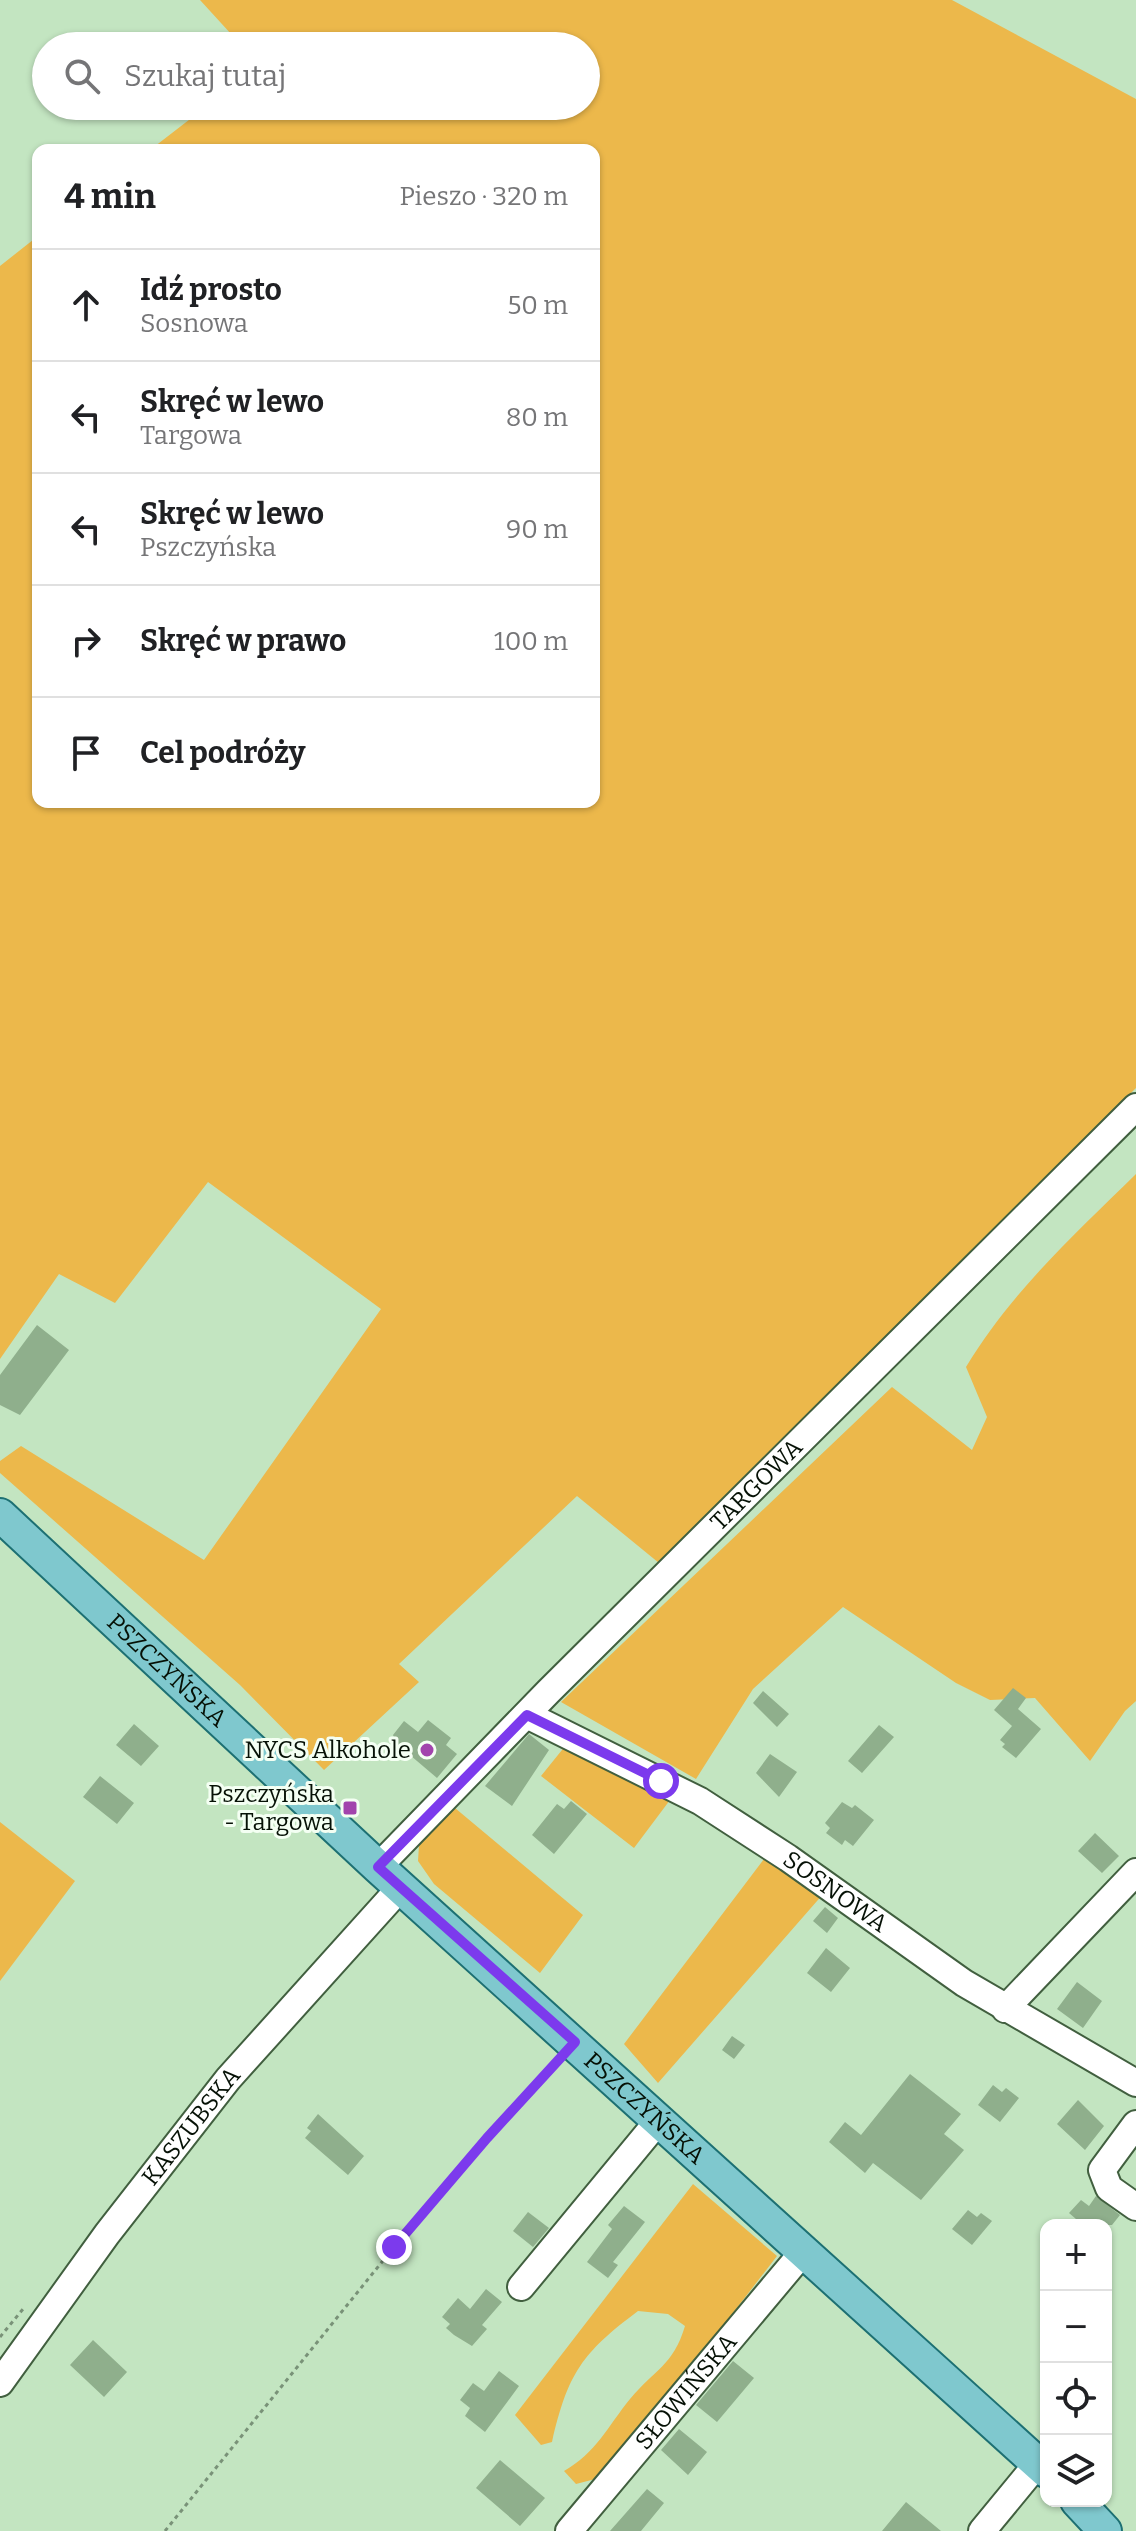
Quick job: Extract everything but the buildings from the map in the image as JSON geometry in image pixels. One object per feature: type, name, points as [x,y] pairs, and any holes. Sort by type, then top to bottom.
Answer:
[{"type":"main road","name":"PSZCZYŃSKA","points":[[0,1515],[390,1877],[1040,2465]]},
{"type":"main road","points":[[1083,2507],[1105,2531]]},
{"type":"street","name":"TARGOWA","points":[[390,1877],[527,1715],[1136,1107]]},
{"type":"street","name":"SOSNOWA","points":[[527,1715],[700,1801],[1005,2009],[1136,2083]]},
{"type":"street","points":[[1005,2009],[1136,1872]]},
{"type":"street","name":"KASZUBSKA","points":[[0,2383],[107,2234],[390,1877]]},
{"type":"street","points":[[521,2287],[659,2120]]},
{"type":"street","points":[[1136,2124],[1102,2170],[1109,2188],[1136,2207]]},
{"type":"street","name":"SŁOWIŃSKA","points":[[569,2531],[804,2251]]},
{"type":"street","points":[[982,2531],[1040,2469]]},
{"type":"path","points":[[165,2531],[405,2235],[575,2042]]},
{"type":"shaded area","points":[[200,0],[952,0],[1136,99],[1136,1088],[659,1563],[577,1496],[399,1664],[419,1682],[324,1770],[240,1685],[0,1473],[0,1461],[21,1446],[204,1560],[381,1309],[208,1182],[115,1303],[59,1274],[0,1359],[0,266],[32,241],[32,808],[600,808],[600,144],[158,144],[189,120],[600,120],[600,32],[229,32]]},
{"type":"shaded area","points":[[1136,1174],[1136,1701],[1125,1711],[1090,1761],[1035,1698],[990,1700],[956,1683],[843,1607],[753,1689],[696,1779],[561,1702],[892,1387],[972,1450],[987,1417],[966,1367],[1023,1289]]},
{"type":"shaded area","points":[[566,1745],[673,1796],[634,1848],[541,1776]]},
{"type":"shaded area","points":[[455,1808],[583,1915],[540,1973],[434,1884],[418,1861],[419,1845]]},
{"type":"shaded area","points":[[0,1822],[75,1881],[0,1981]]},
{"type":"shaded area","points":[[767,1855],[824,1893],[658,2083],[624,2044]]},
{"type":"shaded area","points":[[693,2184],[777,2256],[617,2463],[599,2478],[576,2484],[564,2471],[585,2456],[630,2399],[669,2359],[685,2326],[668,2314],[638,2311],[603,2339],[571,2381],[552,2442],[541,2445],[515,2415]]},
{"type":"place","name":"NYCS Alkohole","points":[[427,1750]]},
{"type":"place","name":"Pszczyńska - Targowa","points":[[350,1808]]},
{"type":"route","points":[[394,2247],[487,2138],[575,2042],[378,1867],[527,1715],[661,1781]]}]
